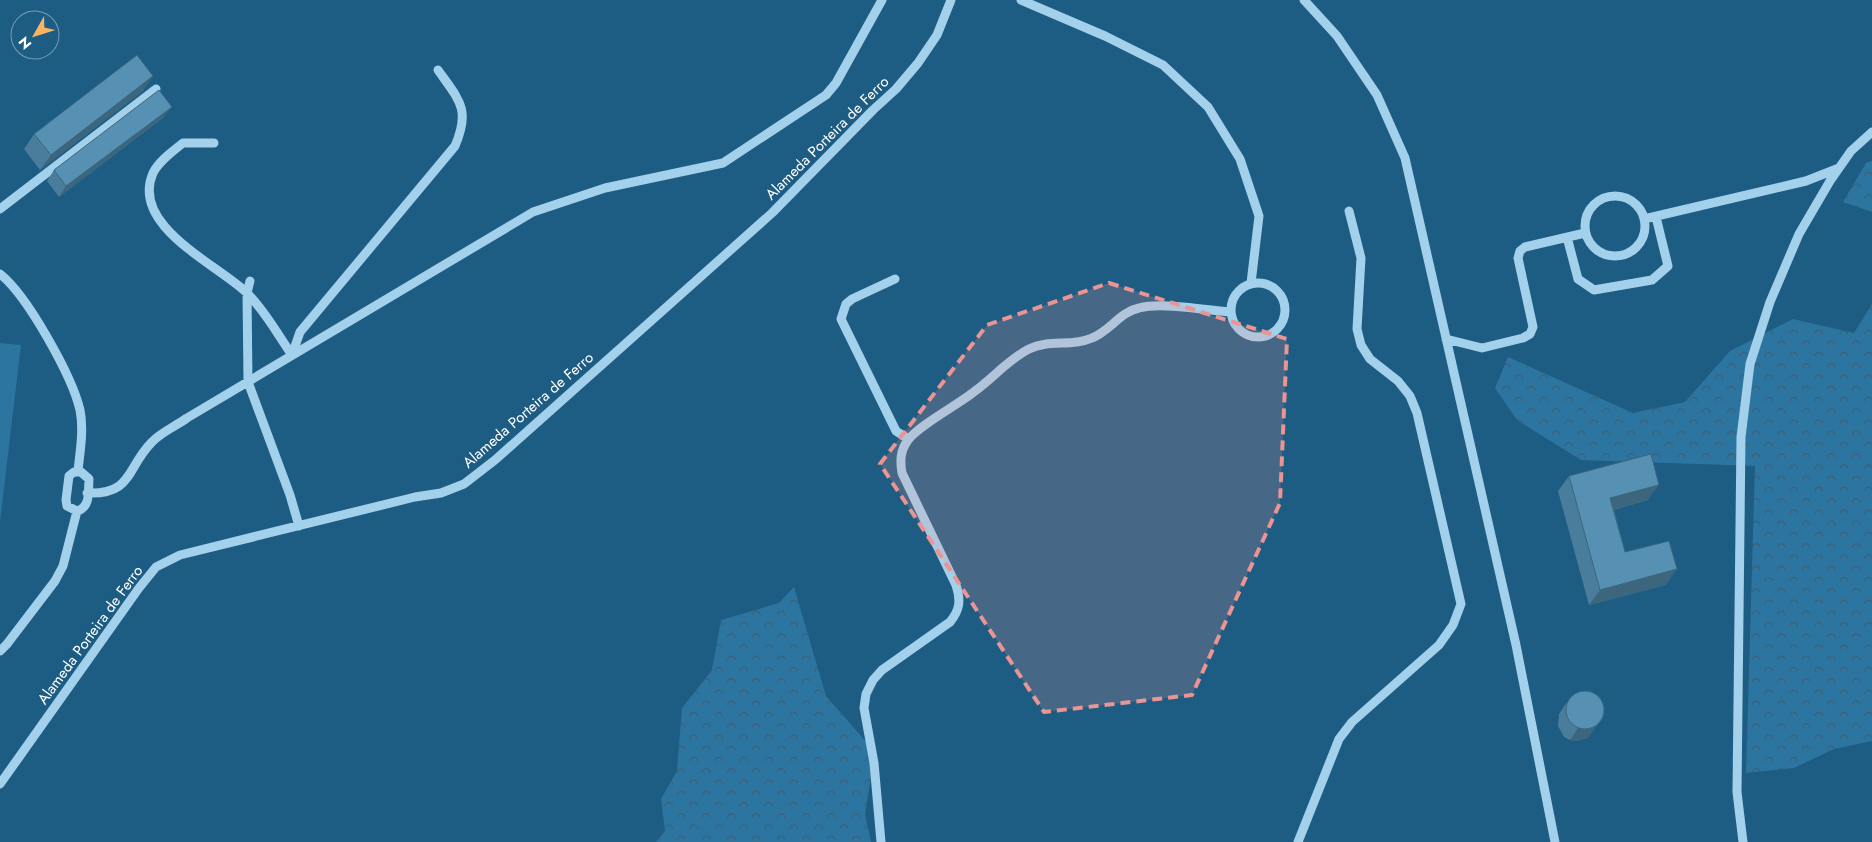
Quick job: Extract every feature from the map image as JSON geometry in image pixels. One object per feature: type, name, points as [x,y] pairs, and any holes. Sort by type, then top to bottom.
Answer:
[{"type":"street","points":[[87,493],[98,494],[118,488],[124,483],[152,441],[292,355],[533,212],[605,188],[723,163],[740,153],[826,95],[836,83],[882,0]]},
{"type":"street","points":[[1022,0],[1105,36],[1163,65],[1208,107],[1240,158],[1259,216],[1251,283]]},
{"type":"street","points":[[1304,0],[1337,36],[1376,95],[1405,158],[1516,644],[1554,842]]},
{"type":"street","name":"Alameda Porteira de Ferro","points":[[0,784],[3,775],[156,567],[180,555],[415,497],[441,493],[464,484],[495,460],[772,213],[896,89],[918,63],[936,35],[951,1]]},
{"type":"street","points":[[292,355],[300,332],[455,146],[462,125],[461,102],[438,70]]},
{"type":"street","points":[[0,209],[156,89]]},
{"type":"street","points":[[1743,842],[1737,792],[1741,437],[1750,364],[1770,302],[1799,234],[1830,181],[1851,151],[1872,132]]},
{"type":"street","points":[[214,143],[183,143],[166,157],[154,171],[149,186],[153,209],[173,236],[247,293],[292,355]]},
{"type":"street","points":[[1644,219],[1806,180],[1839,168]]},
{"type":"street","points":[[1621,196],[1629,199],[1642,212],[1644,219],[1643,237],[1633,250],[1626,254],[1617,256],[1601,253],[1589,241],[1586,233],[1584,224],[1590,208],[1604,197],[1621,196]]},
{"type":"street","points":[[1298,842],[1340,739],[1352,722],[1439,645],[1453,626],[1461,604],[1417,413],[1410,396],[1398,381],[1370,359],[1361,345],[1357,329],[1361,258],[1349,211]]},
{"type":"street","points":[[1567,237],[1578,279],[1594,290],[1652,280],[1668,266],[1656,217]]},
{"type":"street","points":[[1446,339],[1482,348],[1523,338],[1530,334],[1533,327],[1518,258],[1520,251],[1525,247],[1586,233]]},
{"type":"street","points":[[0,274],[9,281],[35,316],[74,392],[80,409],[82,426],[78,471]]},
{"type":"street","points":[[895,279],[852,299],[846,304],[841,319],[896,431],[908,439]]},
{"type":"street","points":[[250,280],[247,293],[248,382],[290,495],[299,526]]},
{"type":"street","points":[[1251,283],[1267,284],[1280,294],[1285,309],[1282,324],[1271,334],[1256,337],[1248,336],[1236,326],[1230,312],[1234,297],[1244,286],[1251,283]]},
{"type":"street","points":[[881,842],[874,763],[864,708],[866,694],[873,680],[882,670],[950,622],[960,605],[956,585],[902,473],[901,455],[908,439],[974,393],[1019,355],[1030,349],[1041,345],[1078,343],[1094,338],[1126,312],[1140,307],[1155,306],[1230,312]]},
{"type":"street","points":[[0,651],[8,644],[55,581],[63,566],[77,511],[86,506],[89,479],[84,473],[78,471],[69,476],[66,500],[67,506],[77,511]]},
{"type":"highlighted area","points":[[1109,283],[1287,339],[1280,503],[1192,695],[1044,712],[880,464],[987,325]]},
{"type":"green space","points":[[1872,161],[1872,212],[1843,202],[1866,163]]},
{"type":"green space","points":[[1872,304],[1872,741],[1834,749],[1794,768],[1746,773],[1755,466],[1581,460],[1517,420],[1495,388],[1508,357],[1633,413],[1685,402],[1730,351],[1793,319],[1854,333]]},
{"type":"green space","points":[[0,343],[21,345],[0,522]]},
{"type":"green space","points":[[794,587],[826,696],[875,752],[865,814],[871,842],[656,842],[665,831],[661,799],[677,771],[682,708],[712,670],[721,620],[779,603]]},
{"type":"building","points":[[137,55],[153,76],[51,155],[34,134]]},
{"type":"building","points":[[159,90],[172,107],[66,186],[54,170]]},
{"type":"building","points":[[1651,454],[1659,485],[1610,498],[1625,552],[1669,541],[1677,569],[1600,590],[1569,476]]},
{"type":"building","points":[[1585,691],[1599,696],[1604,710],[1599,724],[1585,729],[1571,724],[1566,710],[1571,696]]}]
